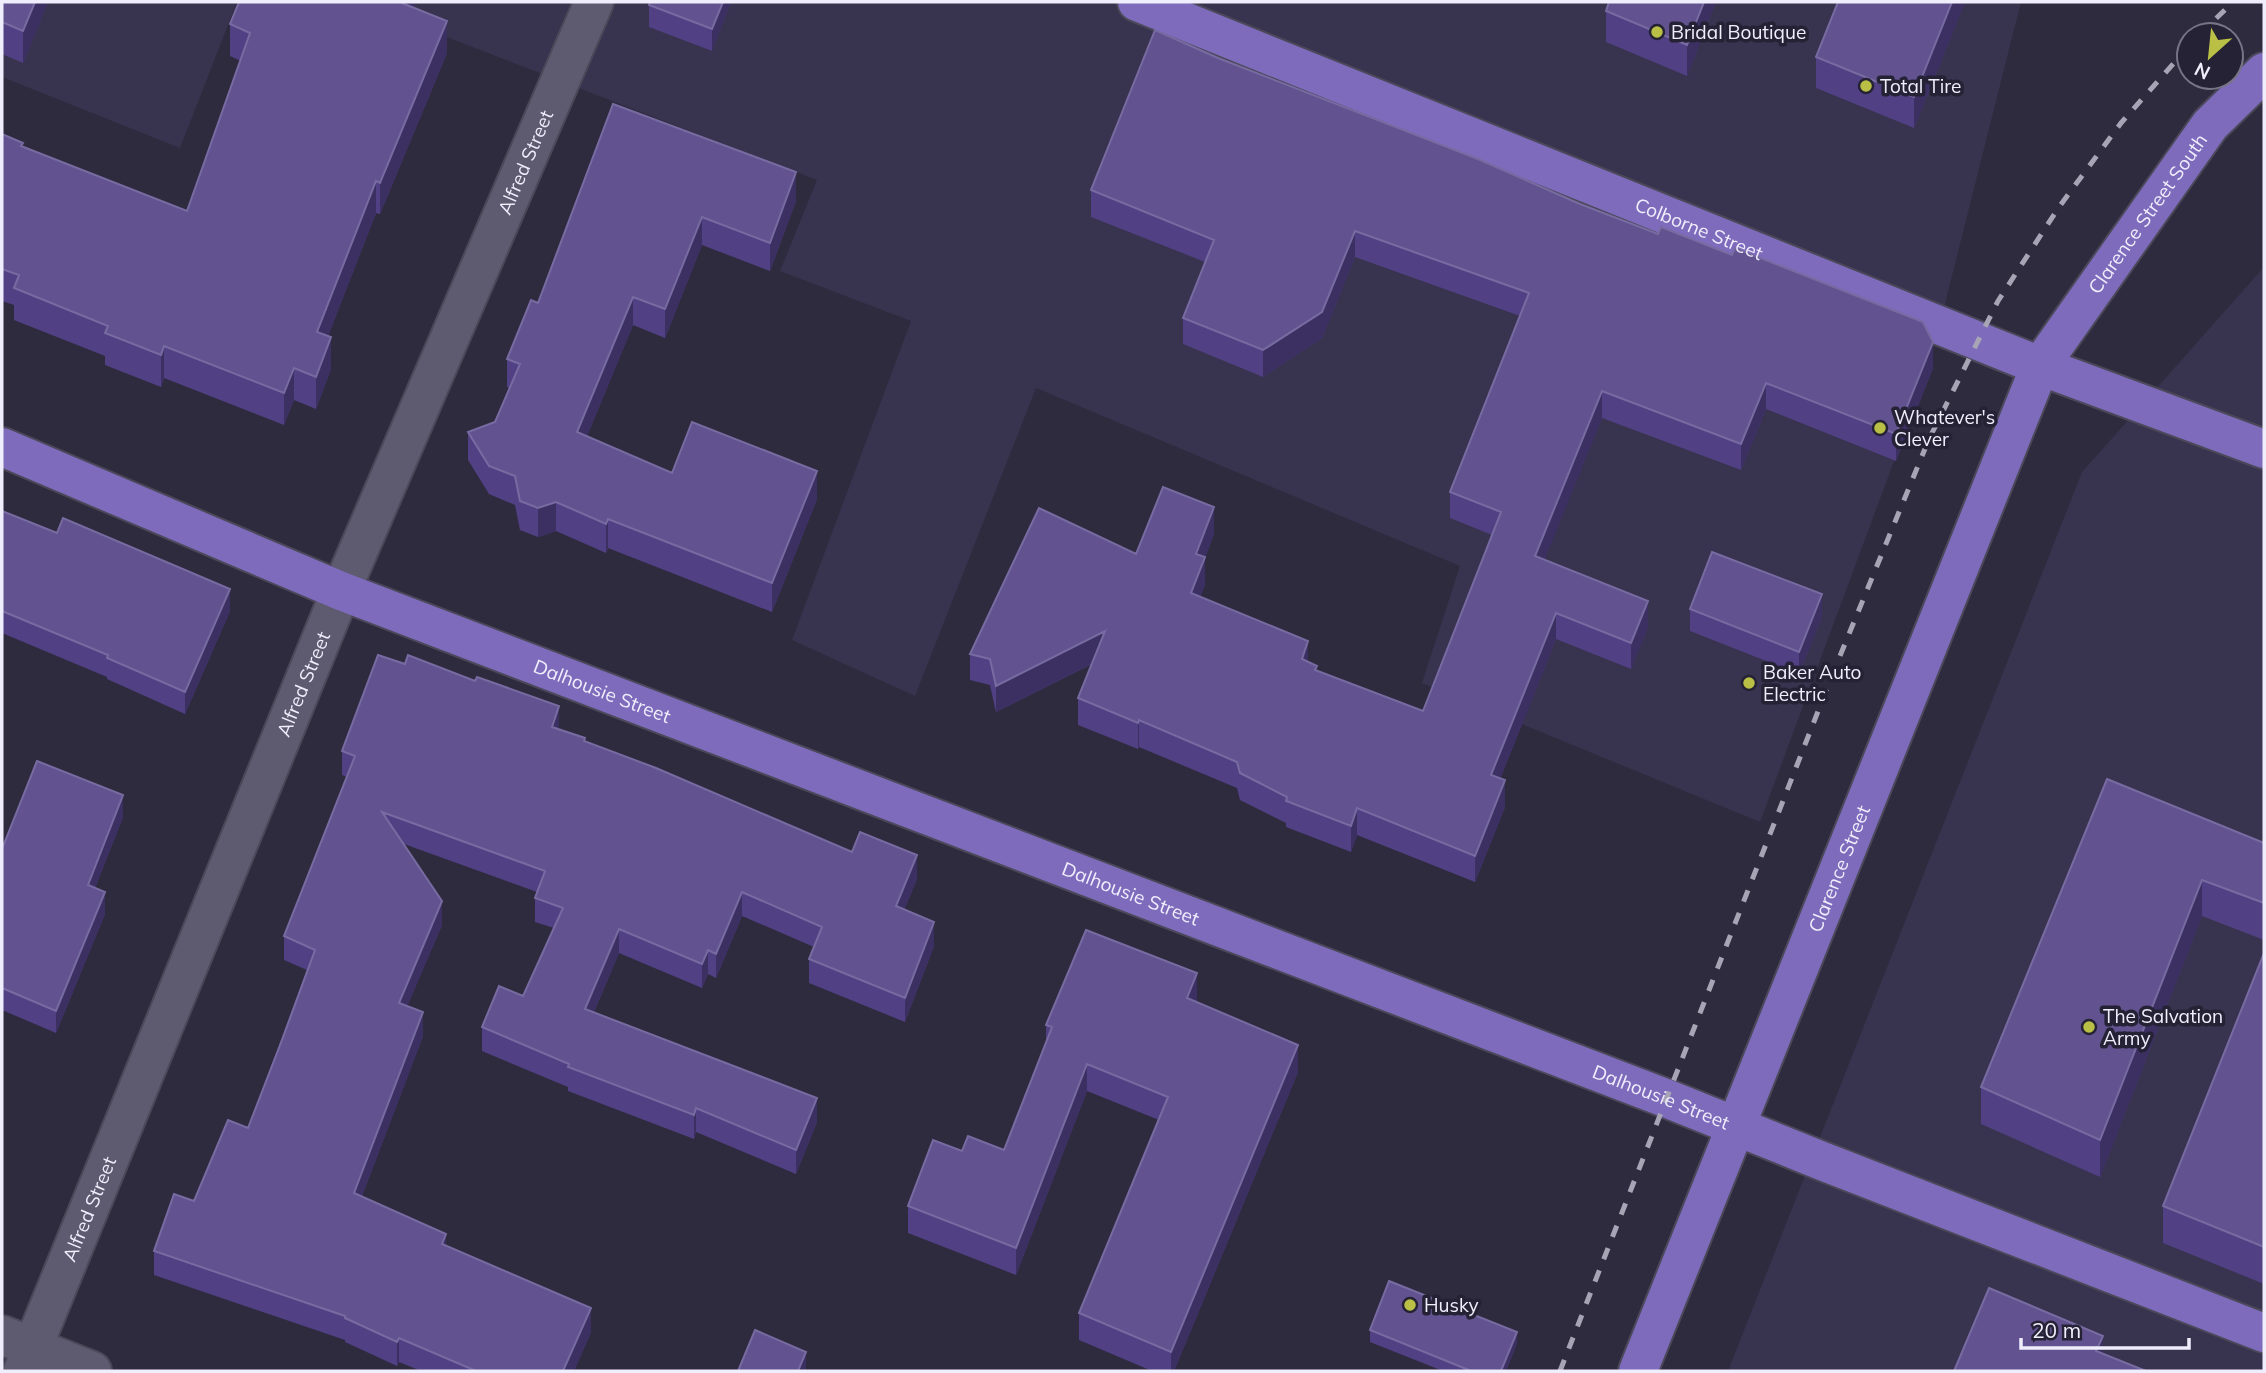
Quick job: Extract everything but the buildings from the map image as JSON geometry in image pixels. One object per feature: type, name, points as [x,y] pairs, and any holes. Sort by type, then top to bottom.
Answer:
[{"type":"main road","name":"Colborne Street","points":[[1137,2],[2040,366],[2264,449]]},
{"type":"main road","name":"Clarence Street South","points":[[2040,366],[2210,125],[2264,72]]},
{"type":"main road","name":"Clarence Street","points":[[1638,1371],[2040,366]]},
{"type":"main road","name":"Dalhousie Street","points":[[2,447],[341,591],[1668,1099],[2264,1333]]},
{"type":"street","name":"Alfred Street","points":[[19,1351],[594,2]]},
{"type":"street","points":[[19,1351],[92,1371]]},
{"type":"shaded area","points":[[2,2],[237,2],[180,148],[2,77]]},
{"type":"shaded area","points":[[356,2],[2021,2],[1929,367],[1760,822],[1422,683],[1460,566],[1036,388],[915,696],[792,640],[911,321],[780,271],[817,180]]},
{"type":"shaded area","points":[[2264,267],[2264,1371],[1728,1371],[2082,472]]},
{"type":"railway","points":[[2213,21],[2233,2]]},
{"type":"railway","points":[[1560,1371],[1833,673],[1929,439],[1998,301],[2059,207],[2121,123],[2175,62]]},
{"type":"place","name":"Bridal Boutique","points":[[1657,32]]},
{"type":"place","name":"Total Tire","points":[[1866,86]]},
{"type":"place","name":"Whatever's Clever","points":[[1880,428]]},
{"type":"place","name":"Baker Auto Electric","points":[[1749,683]]},
{"type":"place","name":"The Salvation Army","points":[[2089,1027]]},
{"type":"place","name":"Husky","points":[[1410,1305]]}]
